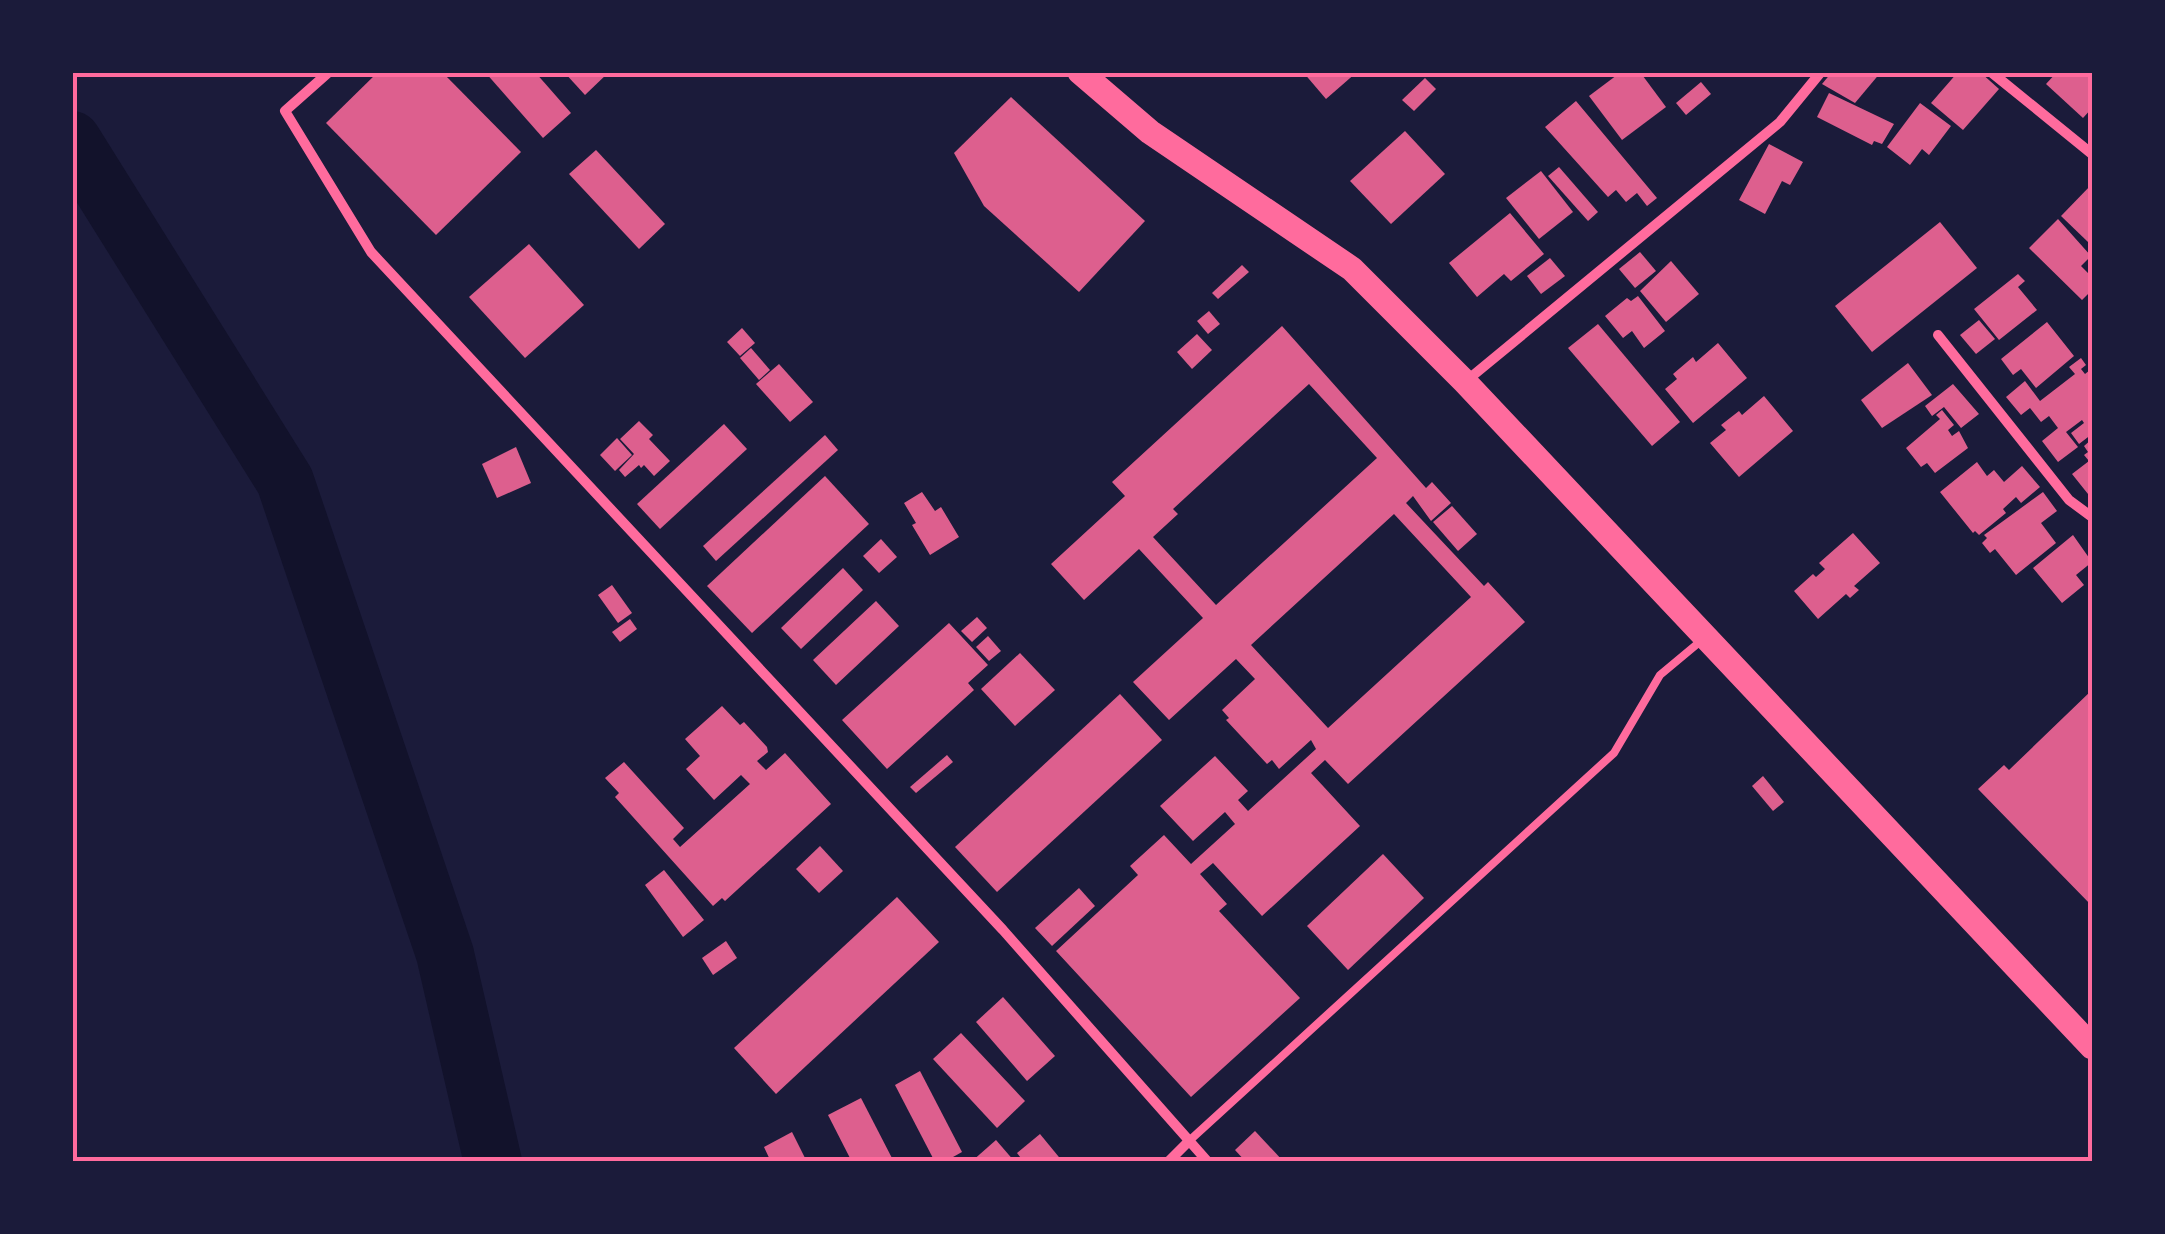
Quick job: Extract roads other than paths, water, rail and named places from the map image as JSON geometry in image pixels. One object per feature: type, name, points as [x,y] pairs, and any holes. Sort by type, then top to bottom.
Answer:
[{"type":"main road","points":[[1080,72],[1150,132],[1352,269],[1464,382],[2092,1047]]},
{"type":"street","points":[[329,72],[284,112],[370,252],[1002,930],[1208,1162]]},
{"type":"street","points":[[1464,382],[1780,122],[1821,72]]},
{"type":"street","points":[[1991,72],[2092,154]]},
{"type":"street","points":[[1938,336],[2069,500],[2092,517]]},
{"type":"street","points":[[1168,1162],[1189,1141]]},
{"type":"lane","points":[[1189,1141],[1614,752],[1660,675],[1706,637]]},
{"type":"waterway","points":[[72,140],[285,481],[445,954],[493,1162]]}]
